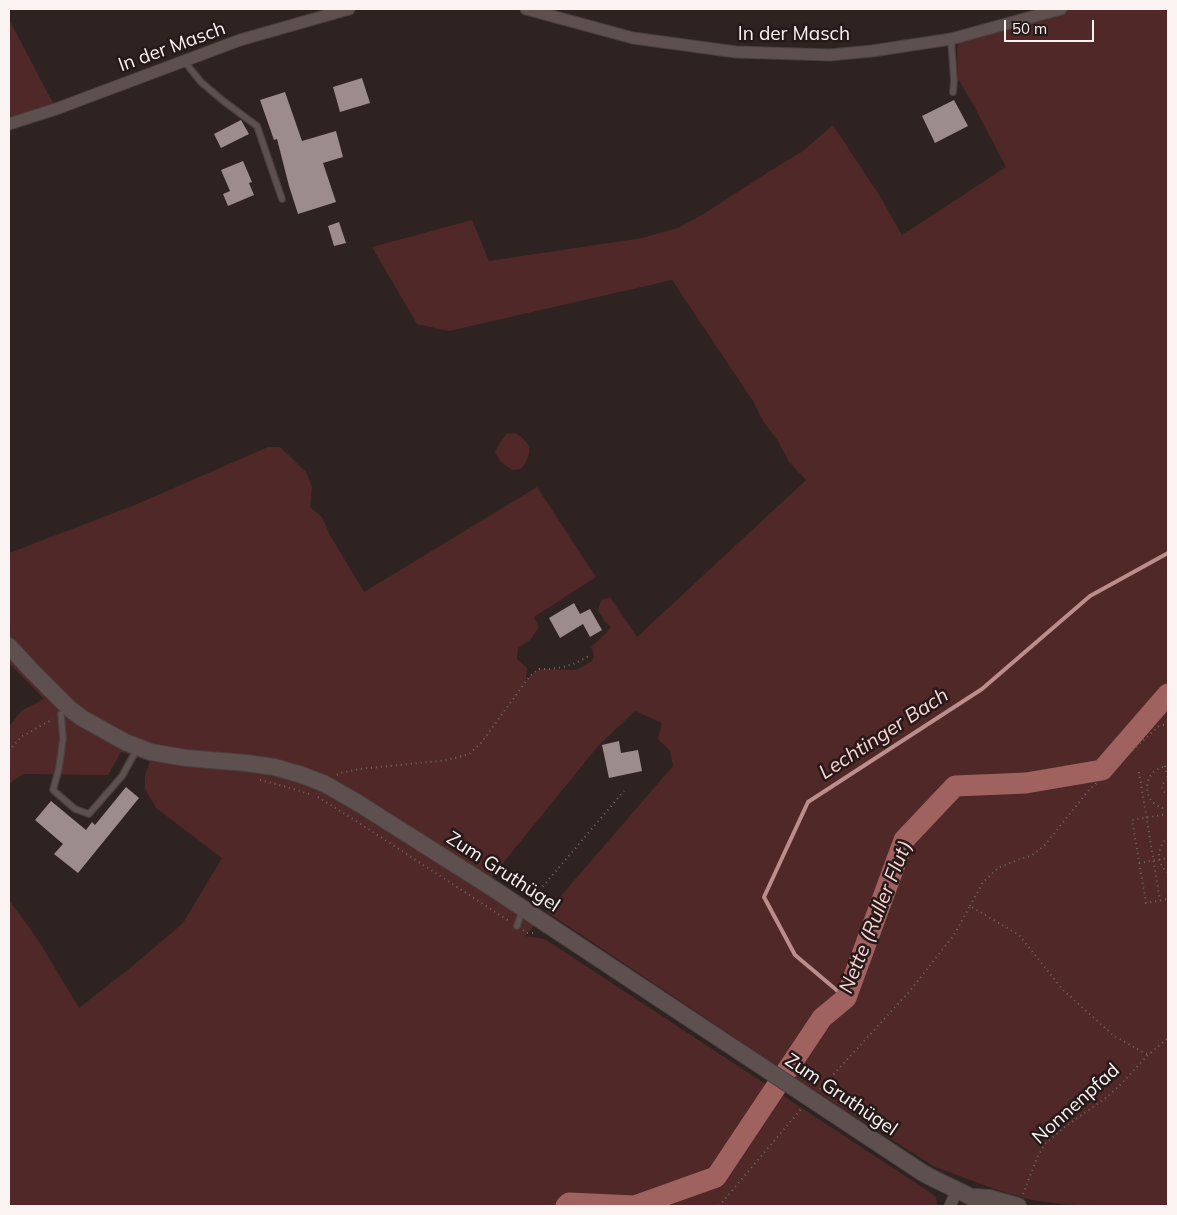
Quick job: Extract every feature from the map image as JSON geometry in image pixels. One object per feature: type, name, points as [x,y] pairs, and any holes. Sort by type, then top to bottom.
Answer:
[{"type":"street","name":"In der Masch","points":[[9,124],[56,109],[240,40],[349,9]]},
{"type":"street","name":"In der Masch","points":[[526,9],[633,38],[736,52],[830,55],[952,39],[1061,9]]},
{"type":"street","name":"Zum Gruthügel","points":[[9,646],[70,709],[82,718],[125,742],[151,752],[186,758],[274,767],[302,775],[326,785],[358,803],[462,869],[923,1173],[972,1197]]},
{"type":"street","points":[[950,1206],[957,1190]]},
{"type":"street","points":[[972,1197],[1021,1200]]},
{"type":"street","points":[[972,1197],[987,1206]]},
{"type":"lane","points":[[952,39],[953,92]]},
{"type":"lane","points":[[184,61],[201,82],[257,126],[282,199]]},
{"type":"lane","points":[[60,714],[63,739],[59,768],[53,790],[75,809],[89,814],[122,776],[138,747]]},
{"type":"lane","points":[[517,926],[523,909]]},
{"type":"path","points":[[326,785],[340,773],[359,768],[448,760],[469,754],[482,743],[530,676],[539,669],[552,669],[576,663],[589,656]]},
{"type":"path","points":[[9,751],[21,736],[60,714]]},
{"type":"path","points":[[719,1206],[810,1099],[909,992],[954,935],[983,882],[998,868],[1031,856],[1044,846],[1088,791],[1159,726],[1168,724]]},
{"type":"path","points":[[1168,795],[1162,791],[1164,782],[1168,780],[1167,766],[1158,768],[1153,773],[1147,786],[1148,794],[1156,806],[1168,809]]},
{"type":"path","points":[[1139,772],[1160,900]]},
{"type":"path","points":[[260,780],[316,796],[527,933],[536,933]]},
{"type":"path","points":[[523,909],[624,791]]},
{"type":"path","points":[[1168,814],[1132,820],[1146,903],[1168,899]]},
{"type":"path","points":[[1168,837],[1160,846],[1159,852],[1159,860],[1168,873]]},
{"type":"path","points":[[1139,864],[1168,858]]},
{"type":"path","points":[[970,906],[1019,935],[1063,990],[1114,1036],[1148,1055]]},
{"type":"path","name":"Nonnenpfad","points":[[1021,1200],[1037,1158],[1045,1144],[1106,1097],[1168,1038]]},
{"type":"shaded area","points":[[1061,9],[1168,9],[1168,1205],[1096,1206],[1032,1200],[1000,1191],[935,1167],[806,1085],[547,912],[673,766],[670,751],[658,739],[662,723],[635,711],[598,746],[486,884],[539,920],[525,936],[545,939],[931,1193],[936,1197],[937,1206],[9,1206],[9,900],[38,940],[79,1008],[183,923],[222,858],[156,808],[145,789],[145,775],[150,762],[121,752],[108,775],[23,774],[9,784],[9,727],[21,711],[44,699],[9,663],[9,553],[135,505],[268,447],[280,447],[306,472],[312,487],[310,507],[322,517],[330,535],[364,592],[537,487],[596,577],[534,617],[539,627],[530,640],[518,648],[517,659],[527,668],[526,681],[539,669],[576,670],[592,661],[594,655],[591,647],[611,627],[605,622],[598,610],[601,600],[610,597],[637,637],[806,480],[789,462],[778,441],[763,421],[753,401],[672,280],[449,331],[417,324],[372,247],[472,220],[489,261],[642,238],[678,228],[705,213],[803,151],[833,125],[881,198],[902,235],[1006,167],[958,79],[957,48],[960,37]]},
{"type":"shaded area","points":[[9,23],[11,23],[56,109],[9,124]]},
{"type":"shaded area","points":[[515,433],[528,445],[529,454],[521,469],[512,470],[501,462],[495,452],[506,434]]},
{"type":"building","points":[[362,78],[370,103],[340,112],[333,87]]},
{"type":"building","points":[[285,92],[302,141],[336,131],[343,157],[323,163],[336,202],[298,214],[277,139],[274,140],[260,100]]},
{"type":"building","points":[[954,100],[968,126],[935,143],[922,116]]},
{"type":"building","points":[[241,120],[249,134],[221,148],[214,134]]},
{"type":"building","points":[[243,161],[252,182],[249,183],[254,195],[228,206],[223,194],[230,191],[221,170]]},
{"type":"building","points":[[339,222],[346,243],[334,246],[328,226]]},
{"type":"building","points":[[574,603],[580,614],[590,609],[602,630],[590,637],[583,624],[560,638],[549,618]]},
{"type":"building","points":[[619,741],[621,753],[638,750],[642,771],[609,778],[602,745]]},
{"type":"building","points":[[126,787],[139,798],[78,873],[54,854],[63,844],[35,820],[51,801],[86,830],[92,822],[95,825]]},
{"type":"waterway","name":"Lechtinger Bach","points":[[846,998],[795,955],[764,897],[808,802],[982,689],[1090,596],[1168,553]]},
{"type":"waterway","name":"Nette (Ruller Flut)","points":[[566,1206],[569,1203],[635,1206],[716,1177],[822,1018],[846,998],[904,840],[955,786],[1026,783],[1102,770],[1168,694]]}]
